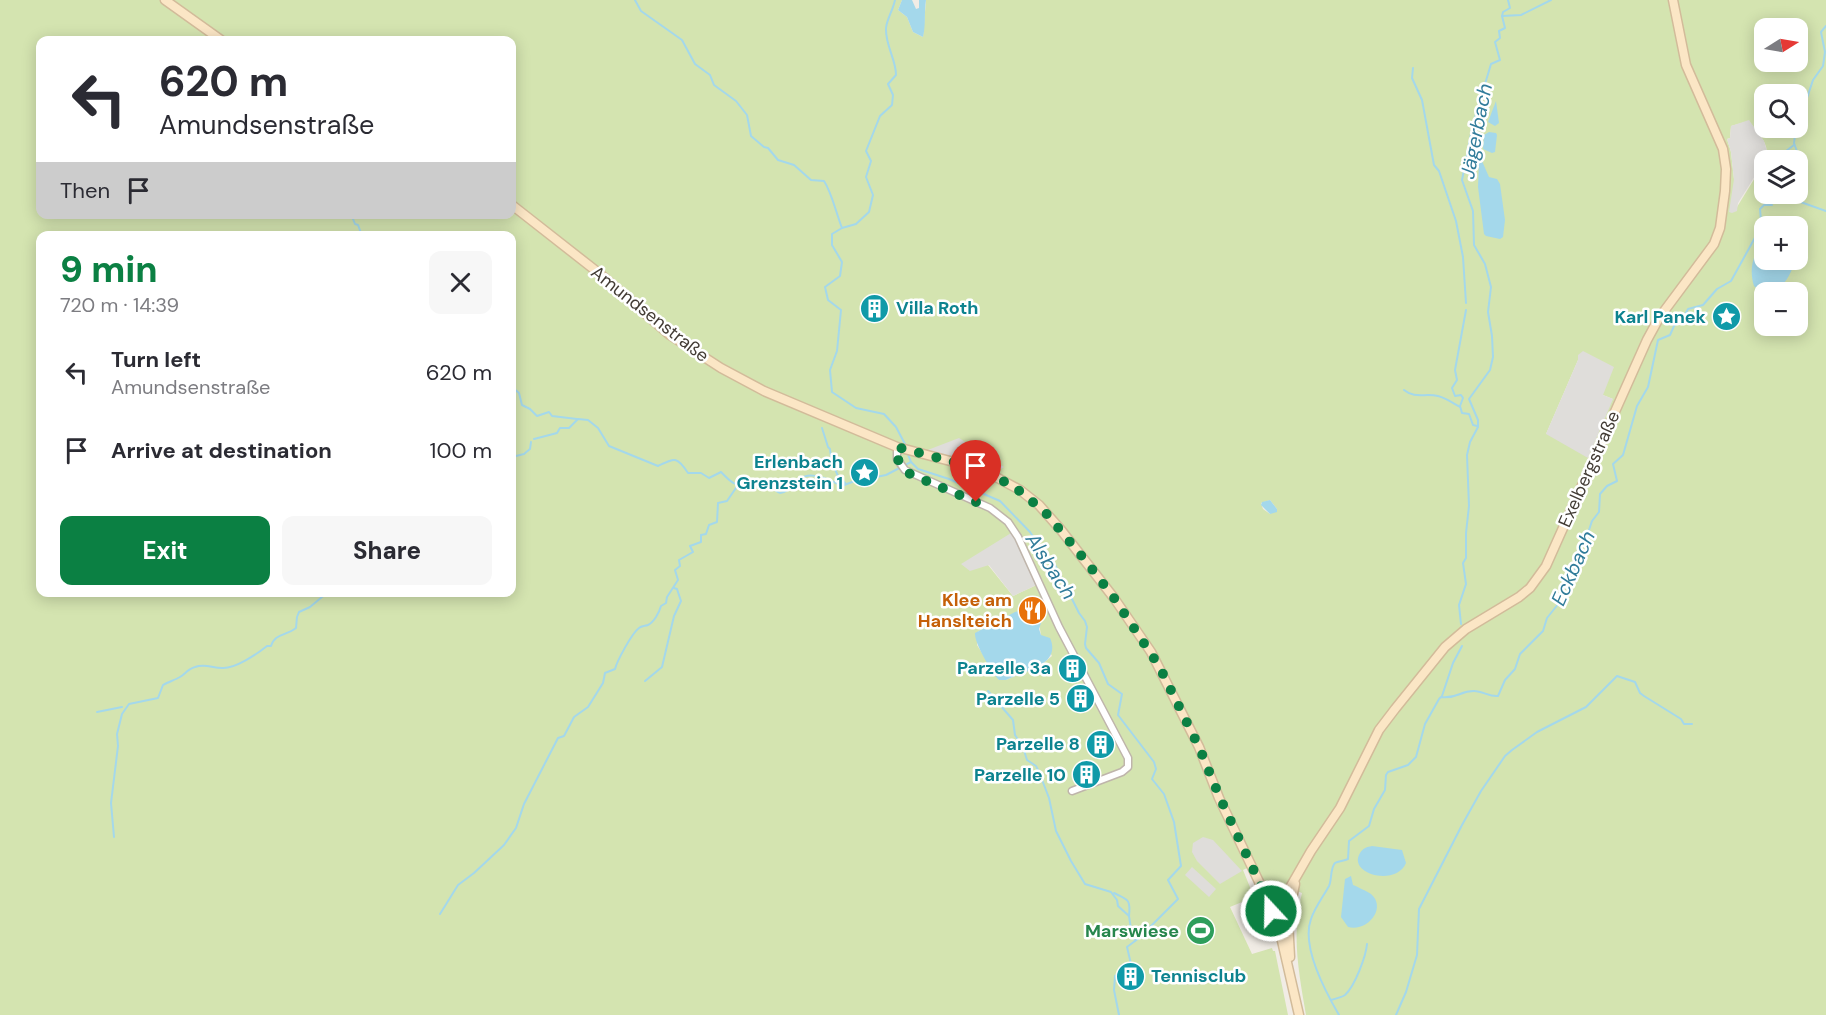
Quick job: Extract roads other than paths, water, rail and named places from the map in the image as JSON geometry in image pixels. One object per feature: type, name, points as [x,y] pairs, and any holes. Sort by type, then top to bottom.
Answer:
[{"type":"main road","points":[[165,0],[215,36]]},
{"type":"main road","name":"Exelbergstraße","points":[[1284,900],[1311,851],[1350,791],[1379,730],[1421,676],[1458,635],[1519,597],[1536,582],[1546,566],[1647,340],[1659,318],[1709,253],[1718,236],[1725,191],[1724,155],[1686,65],[1672,0]]},
{"type":"main road","name":"Amundsenstraße","points":[[516,208],[600,274],[670,335],[707,360],[764,390],[899,448],[969,466],[1012,485],[1045,512],[1114,598],[1159,666],[1190,727],[1271,908]]},
{"type":"main road","points":[[1261,886],[1284,900],[1292,910],[1289,917],[1291,975]]},
{"type":"main road","points":[[1284,900],[1271,908],[1272,915],[1283,920],[1289,917]]},
{"type":"main road","points":[[1277,919],[1299,1015]]},
{"type":"street","points":[[899,448],[896,454],[905,470],[990,508],[1003,518],[1014,531],[1045,592],[1059,627],[1128,758],[1128,767],[1122,772],[1072,790]]},
{"type":"water","points":[[902,0],[912,0],[916,9],[919,8],[919,0],[926,0],[923,37],[913,32],[907,17],[898,10]]},
{"type":"water","points":[[1496,101],[1499,123],[1495,126],[1488,122]]},
{"type":"water","points":[[1489,132],[1497,135],[1495,152],[1492,153],[1483,149],[1484,135]]},
{"type":"water","points":[[1482,161],[1489,177],[1497,179],[1500,184],[1505,220],[1503,237],[1500,239],[1484,234],[1478,187],[1479,162]]},
{"type":"water","points":[[1754,257],[1754,270],[1791,270],[1785,282],[1754,282],[1754,286],[1753,262]]},
{"type":"water","points":[[1270,500],[1277,512],[1270,514],[1261,505],[1262,502]]},
{"type":"water","points":[[1024,610],[1036,615],[1041,623],[1039,629],[1041,635],[1050,638],[1051,655],[1031,670],[1006,680],[999,680],[980,650],[975,633],[1015,612]]},
{"type":"water","points":[[1372,846],[1402,850],[1406,863],[1393,875],[1374,875],[1366,872],[1360,867],[1358,860],[1362,850]]},
{"type":"water","points":[[1351,876],[1353,885],[1371,894],[1377,906],[1373,918],[1355,928],[1348,927],[1341,917],[1345,879]]},
{"type":"waterway","points":[[635,0],[641,11],[682,40],[695,64],[710,75],[714,85],[736,101],[747,115],[751,136],[768,148],[778,160],[794,165],[811,180],[824,181],[842,228]]},
{"type":"waterway","name":"Alsbach","points":[[895,0],[886,28],[896,75],[888,84],[893,95],[892,105],[880,116],[866,151],[871,161],[866,177],[873,195],[869,212],[856,224],[832,234],[832,245],[842,262],[840,276],[825,287],[828,300],[841,310],[837,351],[830,370],[832,392],[856,408],[884,414],[896,427],[906,446]]},
{"type":"waterway","name":"Jägerbach","points":[[1502,16],[1503,12],[1510,8],[1508,0]]},
{"type":"waterway","points":[[1502,16],[1521,15],[1551,0]]},
{"type":"waterway","name":"Jägerbach","points":[[1461,624],[1459,605],[1466,584],[1463,563],[1466,558],[1469,506],[1467,455],[1470,442],[1478,427],[1478,420],[1469,399],[1490,370],[1493,357],[1488,312],[1491,287],[1485,264],[1474,245],[1473,211],[1462,180],[1473,124],[1491,64],[1500,60],[1495,42],[1500,38],[1499,31],[1505,28],[1502,16]]},
{"type":"waterway","name":"Eckbach","points":[[1808,95],[1813,80],[1823,66],[1825,52],[1821,32],[1826,26]]},
{"type":"waterway","points":[[1413,68],[1412,78],[1422,100],[1434,165],[1439,171],[1456,221],[1463,257],[1466,303]]},
{"type":"waterway","name":"Eckbach","points":[[1795,138],[1796,150]]},
{"type":"waterway","points":[[1787,150],[1794,145]]},
{"type":"waterway","points":[[1806,204],[1826,211]]},
{"type":"waterway","name":"Eckbach","points":[[1339,1015],[1316,968],[1309,942],[1311,919],[1329,886],[1333,865],[1348,859],[1349,841],[1369,826],[1374,809],[1385,790],[1388,772],[1408,765],[1416,757],[1425,724],[1439,699],[1474,691],[1498,696],[1505,680],[1515,669],[1520,654],[1543,631],[1547,618],[1559,603],[1567,580],[1575,572],[1576,554],[1592,521],[1599,512],[1600,494],[1607,486],[1617,481],[1613,464],[1623,455],[1637,406],[1648,387],[1658,340],[1670,335],[1674,326],[1682,320],[1688,309],[1703,305],[1717,289],[1731,281],[1757,234],[1761,221],[1760,209],[1764,205],[1772,205]]},
{"type":"waterway","points":[[353,219],[360,231]]},
{"type":"waterway","points":[[1466,310],[1455,370],[1457,380],[1452,388],[1455,396],[1461,395],[1463,398],[1460,406],[1462,413],[1469,414],[1473,425],[1477,426]]},
{"type":"waterway","points":[[516,390],[522,405],[537,416],[549,412],[552,416],[577,419]]},
{"type":"waterway","points":[[1404,390],[1412,394],[1441,397],[1460,407]]},
{"type":"waterway","points":[[534,439],[557,433],[560,428],[569,428],[578,419],[588,420],[598,428],[609,446],[658,466],[675,460],[688,473],[701,473],[709,478],[721,472],[735,484],[760,483],[780,493],[805,477],[821,477],[842,486],[886,475],[911,462]]},
{"type":"waterway","points":[[822,428],[831,457]]},
{"type":"waterway","points":[[516,456],[530,449],[531,442]]},
{"type":"waterway","name":"Alsbach","points":[[907,452],[911,462],[918,469],[949,479],[1000,501],[1030,532],[1055,565],[1085,621],[1086,648],[1099,663],[1108,684],[1122,694],[1118,715],[1154,762],[1156,769],[1152,779],[1164,794],[1174,822],[1181,866],[1168,880],[1178,899],[1127,947],[1131,964],[1115,976],[1114,990],[1119,1015]]},
{"type":"waterway","points":[[832,462],[838,476],[846,484]]},
{"type":"waterway","points":[[440,914],[458,885],[504,845],[516,828],[524,804],[558,738],[564,736],[574,717],[588,707],[603,683],[605,673],[615,669],[625,647],[636,631],[652,622],[661,606],[666,603],[667,597],[678,580],[675,570],[680,566],[679,560],[693,552],[690,546],[701,542],[701,535],[706,534],[709,525],[717,522],[718,503],[727,501],[738,485]]},
{"type":"waterway","points":[[645,681],[662,667],[674,616],[681,601],[677,589],[674,588]]},
{"type":"waterway","points":[[114,837],[111,803],[118,746],[117,734],[122,714],[129,704],[158,698],[163,685],[193,668],[202,665],[227,668],[246,660],[267,646],[271,646],[278,637],[296,628],[299,612],[310,607],[322,597]]},
{"type":"waterway","name":"Jägerbach","points":[[1442,696],[1453,663],[1462,646]]},
{"type":"waterway","points":[[1396,1015],[1406,992],[1417,955],[1419,909],[1481,791],[1505,756],[1537,732],[1586,707],[1617,676],[1635,682],[1644,696],[1681,719],[1684,724],[1692,724]]},
{"type":"waterway","points":[[988,691],[1013,720],[1015,735],[1023,747],[1027,760],[1036,766],[1039,772],[1049,798],[1056,831],[1071,861],[1085,884],[1111,892],[1118,906],[1129,916],[1135,941]]},
{"type":"waterway","points":[[97,712],[122,707]]},
{"type":"waterway","points":[[1114,893],[1129,903],[1129,916]]},
{"type":"waterway","points":[[1331,1000],[1345,995],[1353,985],[1367,944]]},
{"type":"place","name":"Villa Roth","points":[[875,308]]},
{"type":"place","name":"Karl Panek","points":[[1727,317]]},
{"type":"place","name":"Erlenbach Grenzstein 1","points":[[864,472]]},
{"type":"place","name":"Klee am Hanslteich","points":[[1033,610]]},
{"type":"place","name":"Parzelle 3a","points":[[1072,668]]},
{"type":"place","name":"Parzelle 5","points":[[1081,699]]},
{"type":"place","name":"Parzelle 8","points":[[1101,744]]},
{"type":"place","name":"Parzelle 10","points":[[1087,775]]},
{"type":"place","name":"Marswiese","points":[[1200,931]]},
{"type":"place","name":"Tennisclub","points":[[1130,976]]}]
